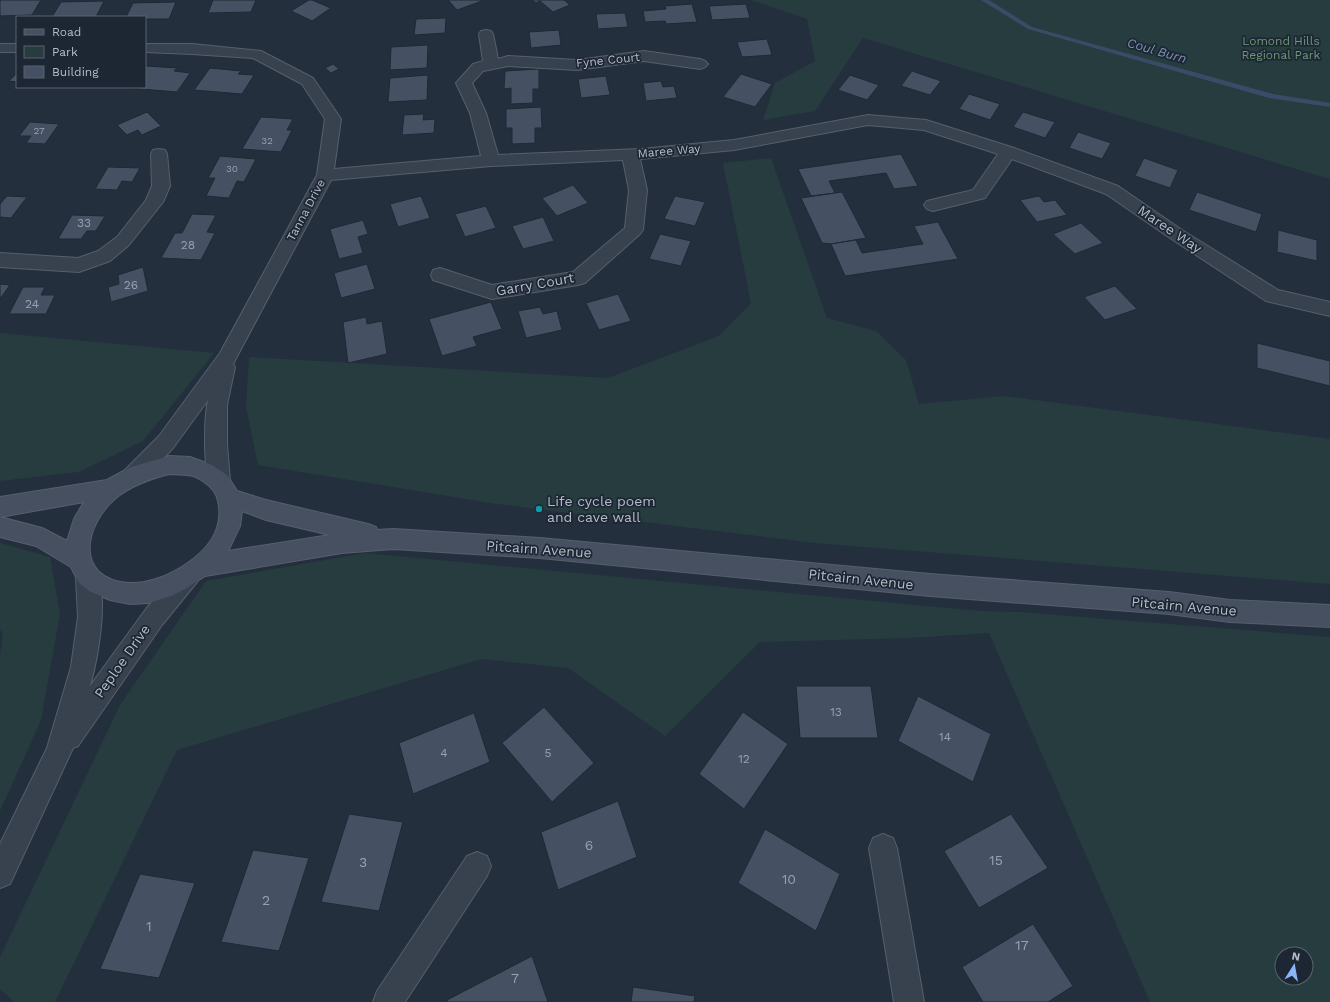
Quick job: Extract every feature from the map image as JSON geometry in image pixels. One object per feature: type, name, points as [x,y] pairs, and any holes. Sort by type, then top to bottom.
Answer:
[{"type":"street","points":[[486,34],[491,64]]},
{"type":"street","points":[[0,48],[16,48]]},
{"type":"street","name":"Tanna Drive","points":[[122,483],[166,442],[227,358],[324,175],[333,119],[308,81],[256,54],[192,49],[146,48]]},
{"type":"street","name":"Fyne Court","points":[[492,161],[478,113],[464,83],[478,67],[508,61],[577,65],[644,56],[700,64]]},
{"type":"street","name":"Maree Way","points":[[324,175],[492,161],[630,154],[734,144],[868,120],[926,125],[1008,152],[1112,190],[1176,234],[1273,296],[1330,309]]},
{"type":"street","points":[[933,205],[979,194],[1008,152]]},
{"type":"street","points":[[0,260],[79,265],[104,256],[123,241],[154,202],[161,186],[160,154]]},
{"type":"street","name":"Garry Court","points":[[440,275],[492,292],[578,278],[634,230],[638,190],[630,154]]},
{"type":"street","name":"Tanna Drive","points":[[224,489],[216,444],[217,405],[227,358]]},
{"type":"street","name":"Pitcairn Avenue","points":[[0,527],[42,538],[84,569],[105,589],[128,594],[153,591],[179,582],[196,571],[219,547],[229,526],[231,506],[224,489],[212,474],[192,466],[169,465],[144,471],[122,483],[100,499],[85,520],[78,540],[84,569]]},
{"type":"street","name":"Pitcairn Avenue","points":[[0,506],[122,483]]},
{"type":"street","name":"Pitcairn Avenue","points":[[224,489],[288,516],[393,539]]},
{"type":"street","name":"Pitcairn Avenue","points":[[196,571],[342,543],[393,539],[540,548],[930,585],[1169,604],[1230,611],[1330,616]]},
{"type":"street","name":"Peploe Drive","points":[[0,874],[59,751],[83,667],[90,617],[84,569]]},
{"type":"street","name":"Peploe Drive","points":[[59,751],[154,617],[196,571]]},
{"type":"street","points":[[883,848],[909,1002]]},
{"type":"street","points":[[388,1002],[477,866]]},
{"type":"green space","name":"Lomond Hills Regional Park","points":[[751,0],[1330,0],[1330,179],[863,38],[815,111],[763,120],[775,83],[815,61],[807,19]]},
{"type":"green space","points":[[771,158],[827,318],[876,331],[906,360],[919,404],[1004,396],[1330,439],[1330,584],[815,543],[497,504],[258,465],[246,407],[249,357],[608,378],[719,336],[751,303],[723,163]]},
{"type":"green space","points":[[0,333],[214,353],[143,441],[79,472],[0,481]]},
{"type":"green space","points":[[0,543],[50,557],[60,614],[41,720],[0,811],[0,656],[3,633],[0,630]]},
{"type":"green space","points":[[365,553],[980,611],[1020,612],[1330,637],[1330,1002],[1150,1002],[989,633],[909,638],[760,642],[665,736],[568,668],[481,659],[177,750],[55,1002],[14,1002],[0,989],[0,957],[120,705],[206,581]]},
{"type":"building","points":[[0,0],[41,0],[32,15],[0,16]]},
{"type":"building","points":[[213,0],[256,0],[251,12],[208,13]]},
{"type":"building","points":[[309,0],[331,8],[312,21],[291,11]]},
{"type":"building","points":[[448,0],[481,0],[482,1],[457,10]]},
{"type":"building","points":[[531,0],[564,0],[570,5],[553,12],[540,1],[536,3]]},
{"type":"building","points":[[104,1],[96,16],[53,16],[61,2]]},
{"type":"building","points":[[176,2],[169,19],[146,19],[146,16],[126,16],[133,3]]},
{"type":"building","points":[[692,4],[697,22],[666,24],[665,21],[645,22],[643,11],[666,9],[665,6]]},
{"type":"building","points":[[746,4],[750,18],[712,20],[709,6]]},
{"type":"building","points":[[625,13],[628,27],[598,29],[596,14]]},
{"type":"building","points":[[446,18],[445,33],[414,35],[416,19]]},
{"type":"building","points":[[559,30],[561,45],[531,48],[529,32]]},
{"type":"building","points":[[767,39],[772,55],[742,57],[737,42]]},
{"type":"building","points":[[428,45],[427,68],[390,70],[391,47]]},
{"type":"building","points":[[333,64],[339,69],[331,73],[325,68]]},
{"type":"building","points":[[146,66],[177,68],[174,71],[190,73],[177,92],[129,88],[146,88]]},
{"type":"building","points":[[210,68],[241,71],[238,74],[254,75],[242,94],[194,90]]},
{"type":"building","points":[[539,69],[539,89],[533,89],[533,103],[511,104],[511,88],[504,89],[505,71]]},
{"type":"building","points":[[912,71],[941,81],[930,95],[901,86]]},
{"type":"building","points":[[16,74],[16,82],[9,81]]},
{"type":"building","points":[[741,74],[772,84],[755,107],[723,97]]},
{"type":"building","points":[[428,75],[427,100],[388,102],[390,78]]},
{"type":"building","points":[[850,75],[879,85],[867,100],[838,90]]},
{"type":"building","points":[[606,76],[610,95],[581,98],[578,79]]},
{"type":"building","points":[[661,81],[663,87],[674,86],[677,98],[646,101],[643,83]]},
{"type":"building","points":[[969,94],[1000,104],[990,120],[959,109]]},
{"type":"building","points":[[541,107],[542,128],[535,128],[535,143],[512,144],[512,128],[506,128],[506,109]]},
{"type":"building","points":[[147,112],[161,126],[142,135],[138,130],[127,135],[117,125]]},
{"type":"building","points":[[1023,112],[1055,122],[1045,138],[1013,127]]},
{"type":"building","points":[[424,114],[423,120],[435,119],[434,133],[402,135],[404,115]]},
{"type":"building","points":[[261,117],[293,119],[287,130],[292,130],[281,152],[242,149]]},
{"type":"building","points":[[30,122],[59,124],[45,144],[26,143],[31,136],[19,136]]},
{"type":"building","points":[[1078,132],[1111,143],[1102,159],[1069,148]]},
{"type":"building","points":[[901,154],[918,186],[894,189],[886,173],[829,181],[835,193],[811,196],[798,169]]},
{"type":"building","points":[[220,156],[256,159],[244,182],[237,181],[229,198],[206,196],[215,178],[208,178]]},
{"type":"building","points":[[1144,158],[1178,170],[1170,188],[1135,176]]},
{"type":"building","points":[[108,167],[140,168],[132,182],[122,181],[117,190],[95,189]]},
{"type":"building","points":[[573,185],[588,203],[557,216],[542,198]]},
{"type":"building","points":[[842,192],[866,238],[831,244],[822,243],[801,198]]},
{"type":"building","points":[[1197,192],[1262,214],[1256,232],[1189,210]]},
{"type":"building","points":[[7,196],[27,197],[11,218],[0,217],[0,204]]},
{"type":"building","points":[[421,196],[430,218],[398,227],[390,204]]},
{"type":"building","points":[[675,196],[705,202],[695,226],[664,219]]},
{"type":"building","points":[[1039,196],[1044,202],[1055,200],[1067,215],[1037,222],[1020,200]]},
{"type":"building","points":[[486,206],[496,228],[465,237],[455,214]]},
{"type":"building","points":[[192,214],[216,215],[207,232],[215,233],[201,260],[161,258],[175,233],[182,233]]},
{"type":"building","points":[[72,215],[105,216],[96,231],[87,231],[81,239],[58,239]]},
{"type":"building","points":[[543,217],[554,241],[523,249],[512,226]]},
{"type":"building","points":[[363,220],[368,234],[358,237],[363,253],[339,259],[330,229]]},
{"type":"building","points":[[938,222],[958,259],[845,276],[831,244],[856,240],[862,253],[923,244],[914,226]]},
{"type":"building","points":[[1081,223],[1103,243],[1075,254],[1053,234]]},
{"type":"building","points":[[1278,230],[1317,240],[1317,261],[1277,252]]},
{"type":"building","points":[[660,234],[691,241],[681,266],[649,259]]},
{"type":"building","points":[[367,264],[375,289],[341,298],[334,273]]},
{"type":"building","points":[[143,267],[148,291],[111,302],[108,287],[119,284],[118,275]]},
{"type":"building","points":[[0,284],[10,285],[0,299]]},
{"type":"building","points":[[1115,286],[1137,309],[1105,320],[1084,297]]},
{"type":"building","points":[[23,287],[45,287],[41,295],[55,295],[46,314],[9,314]]},
{"type":"building","points":[[618,294],[631,321],[599,330],[586,303]]},
{"type":"building","points":[[491,302],[502,329],[473,337],[477,346],[442,356],[429,319]]},
{"type":"building","points":[[540,307],[543,314],[557,311],[562,330],[526,338],[518,311]]},
{"type":"building","points":[[366,317],[367,324],[382,321],[387,354],[348,363],[343,322]]},
{"type":"building","points":[[1257,343],[1330,361],[1330,386],[1257,368]]},
{"type":"building","points":[[796,686],[871,686],[878,738],[800,738]]},
{"type":"building","points":[[918,696],[991,734],[973,782],[898,741]]},
{"type":"building","points":[[544,707],[594,763],[552,802],[502,743]]},
{"type":"building","points":[[743,712],[788,744],[744,809],[699,774]]},
{"type":"building","points":[[474,713],[490,762],[413,794],[399,743]]},
{"type":"building","points":[[618,801],[637,857],[558,890],[541,832]]},
{"type":"building","points":[[349,814],[403,822],[379,911],[321,902]]},
{"type":"building","points":[[1011,814],[1048,868],[979,908],[944,851]]},
{"type":"building","points":[[765,829],[840,874],[816,931],[738,883]]},
{"type":"building","points":[[253,850],[309,858],[279,951],[221,942]]},
{"type":"building","points":[[140,874],[195,883],[159,978],[100,969]]},
{"type":"building","points":[[1033,924],[1073,986],[1048,1002],[983,1002],[962,967]]},
{"type":"building","points":[[532,956],[548,1002],[448,1002],[447,1000]]},
{"type":"building","points":[[633,987],[695,996],[694,1002],[631,1002]]},
{"type":"waterway","name":"Coul Burn","points":[[984,0],[1030,28],[1272,96],[1330,105]]},
{"type":"place","name":"Life cycle poem and cave wall","points":[[539,509]]}]
